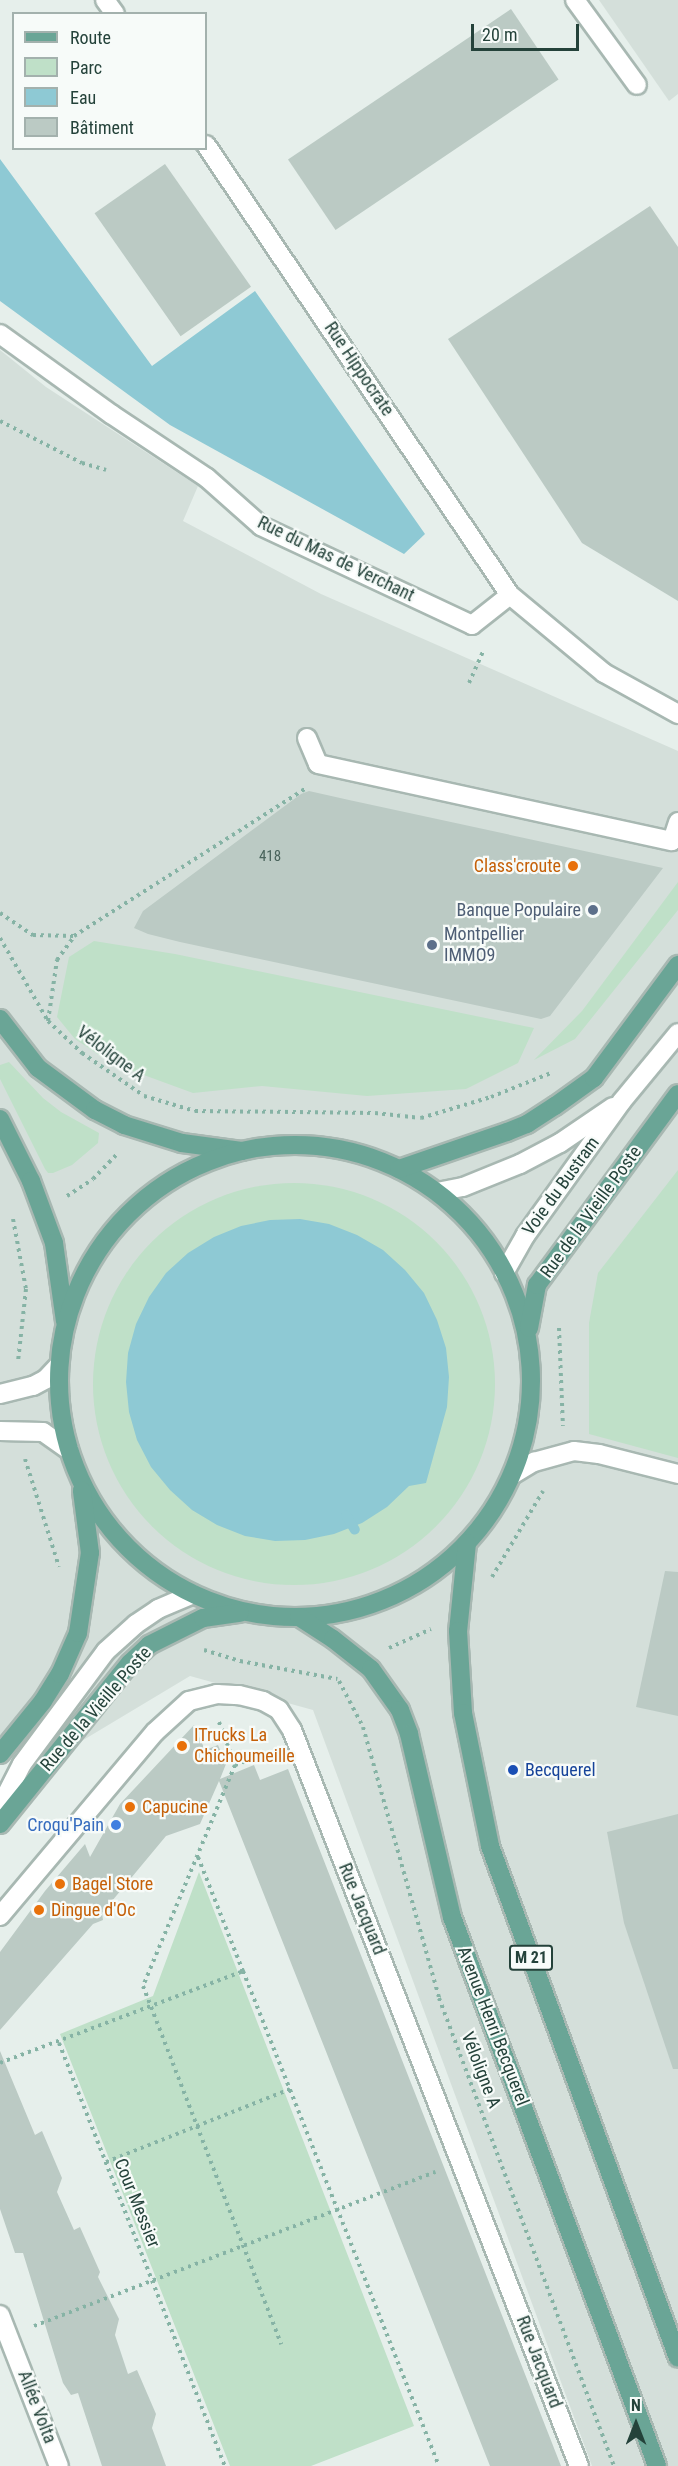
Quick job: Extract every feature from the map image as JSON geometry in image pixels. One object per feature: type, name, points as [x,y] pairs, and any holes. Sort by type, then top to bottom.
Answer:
[{"type":"main road","points":[[399,1169],[517,1128],[555,1106],[594,1078],[678,965]]},
{"type":"main road","points":[[0,1019],[38,1068],[95,1110],[124,1125],[182,1143],[243,1151]]},
{"type":"main road","name":"Rue de la Vieille Poste","points":[[528,1339],[530,1311],[537,1285],[678,1094]]},
{"type":"main road","points":[[0,1119],[31,1181],[54,1243],[66,1323]]},
{"type":"main road","points":[[296,1145],[339,1150],[399,1169],[437,1192],[470,1222],[496,1257],[516,1297],[528,1339],[532,1373],[525,1443],[512,1475],[493,1510],[467,1543],[432,1574],[391,1597],[346,1612],[299,1617],[246,1612],[193,1594],[146,1564],[119,1538],[99,1514],[81,1480],[69,1450],[60,1408],[59,1365],[66,1323],[90,1263],[130,1212],[183,1173],[243,1151],[296,1145]]},
{"type":"main road","points":[[0,1754],[54,1683],[78,1633],[85,1603],[90,1553],[81,1480]]},
{"type":"main road","name":"M 21","points":[[467,1543],[458,1631],[463,1713],[490,1846],[678,2358]]},
{"type":"main road","name":"Rue de la Vieille Poste","points":[[0,1824],[130,1663],[149,1645],[203,1618],[246,1612]]},
{"type":"main road","name":"Avenue Henri Becquerel","points":[[299,1617],[370,1669],[400,1710],[409,1734],[452,1917],[657,2466]]},
{"type":"street","points":[[575,0],[637,85]]},
{"type":"street","name":"Rue Hippocrate","points":[[207,146],[510,595]]},
{"type":"street","name":"Rue du Mas de Verchant","points":[[0,334],[111,414],[207,478],[261,526],[472,625],[510,595]]},
{"type":"street","points":[[510,595],[604,673],[678,714]]},
{"type":"street","points":[[307,738],[318,764],[672,841],[678,822]]},
{"type":"street","name":"Voie du Bustram","points":[[504,1273],[525,1236],[622,1101],[678,1033]]},
{"type":"street","name":"Voie du Bustram","points":[[437,1192],[463,1187],[520,1164],[560,1143],[622,1101]]},
{"type":"street","points":[[0,1394],[33,1386],[46,1379],[59,1365]]},
{"type":"street","points":[[0,1431],[44,1432],[69,1450]]},
{"type":"street","points":[[512,1475],[534,1462],[574,1451],[599,1454],[678,1474]]},
{"type":"street","points":[[0,1807],[22,1764],[106,1651],[136,1624],[158,1609],[193,1594]]},
{"type":"street","name":"Rue Jacquard","points":[[0,1916],[155,1732],[189,1701],[210,1696],[239,1695],[263,1701],[279,1710],[297,1743],[579,2466]]},
{"type":"street","name":"Allée Volta","points":[[0,2315],[60,2466]]},
{"type":"path","points":[[0,421],[82,463],[106,470]]},
{"type":"path","points":[[48,1021],[57,960],[74,936],[318,780],[318,764]]},
{"type":"path","points":[[0,914],[33,935],[74,936]]},
{"type":"path","name":"Véloligne A","points":[[0,938],[48,1021],[82,1053],[144,1096],[195,1111],[375,1113],[421,1118],[491,1097]]},
{"type":"path","points":[[14,1226],[43,1213],[93,1179],[167,1103]]},
{"type":"path","points":[[559,1323],[562,1432]]},
{"type":"path","points":[[492,1578],[544,1490]]},
{"type":"path","points":[[361,1662],[460,1615]]},
{"type":"path","name":"Véloligne A","points":[[361,1662],[347,1669],[338,1679],[363,1726],[439,1998],[615,2466]]},
{"type":"path","points":[[210,1696],[234,1765],[143,1986],[281,2344]]},
{"type":"path","points":[[234,1765],[297,1743]]},
{"type":"path","points":[[197,1857],[439,2466]]},
{"type":"path","points":[[0,2063],[59,2043],[243,1971]]},
{"type":"path","name":"Cour Messier","points":[[59,2043],[225,2466]]},
{"type":"path","points":[[106,2162],[291,2089]]},
{"type":"path","points":[[9,2336],[462,2162]]},
{"type":"shaded area","points":[[599,0],[678,0],[678,94],[669,101]]},
{"type":"shaded area","points":[[0,350],[46,387],[198,486],[183,521],[321,594],[678,751],[678,2466],[592,2466],[313,1710],[190,1676],[80,1742],[0,1743]]},
{"type":"green space","points":[[678,882],[678,910],[575,1039],[534,1060],[582,1011]]},
{"type":"green space","points":[[94,941],[175,954],[534,1028],[518,1063],[466,1089],[367,1096],[262,1086],[193,1093],[111,1063],[75,1039],[57,1017],[69,957]]},
{"type":"green space","points":[[9,1062],[43,1098],[61,1112],[99,1133],[98,1143],[72,1165],[53,1173],[48,1173],[45,1169],[0,1079],[0,1065]]},
{"type":"green space","points":[[678,1170],[678,1458],[589,1434],[589,1323],[598,1273]]},
{"type":"green space","points":[[294,1183],[333,1186],[389,1206],[422,1228],[450,1256],[472,1289],[487,1326],[492,1345],[495,1384],[492,1423],[472,1479],[450,1512],[422,1540],[389,1562],[352,1577],[333,1582],[294,1585],[255,1582],[199,1562],[166,1540],[138,1512],[116,1479],[101,1442],[96,1423],[93,1384],[96,1345],[116,1289],[138,1256],[166,1228],[199,1206],[236,1191],[255,1186]]},
{"type":"green space","points":[[199,1872],[414,2426],[311,2466],[230,2466],[60,2034],[153,1996]]},
{"type":"water","points":[[0,159],[152,366],[255,291],[425,534],[404,554],[170,425],[0,301]]},
{"type":"water","points":[[300,1219],[329,1224],[357,1235],[383,1250],[405,1270],[424,1293],[437,1320],[446,1348],[449,1377],[447,1407],[426,1483],[409,1486],[387,1507],[362,1523],[334,1534],[305,1540],[275,1541],[245,1536],[217,1525],[192,1510],[170,1490],[151,1467],[137,1440],[129,1412],[126,1382],[128,1353],[136,1324],[149,1297],[166,1273],[188,1253],[214,1237],[241,1226],[270,1220]]},
{"type":"building","points":[[511,9],[559,79],[336,230],[288,159]]},
{"type":"building","points":[[165,164],[251,287],[181,336],[95,213]]},
{"type":"building","points":[[650,206],[678,247],[678,601],[582,543],[448,339]]},
{"type":"building","points":[[309,791],[663,868],[550,1016],[541,1019],[180,942],[134,928],[143,911],[301,794]]},
{"type":"building","points":[[665,1571],[678,1572],[678,1716],[636,1707]]},
{"type":"building","points":[[194,1725],[205,1750],[218,1745],[226,1764],[220,1779],[254,1765],[260,1780],[288,1769],[561,2466],[490,2466],[219,1781],[200,1824],[166,1836],[102,1913],[103,1920],[93,1924],[0,2030],[0,1952],[45,1891],[85,1844],[90,1857],[120,1804]]},
{"type":"building","points":[[678,1814],[678,2069],[673,2069],[624,1923],[607,1832]]},
{"type":"building","points":[[0,2051],[35,2135],[42,2131],[62,2178],[57,2192],[74,2230],[80,2227],[100,2272],[98,2277],[119,2319],[115,2335],[128,2374],[137,2370],[156,2414],[152,2428],[166,2466],[102,2466],[78,2393],[71,2395],[63,2383],[23,2253],[15,2253],[0,2209]]},
{"type":"waterway","points":[[346,1515],[355,1530]]},
{"type":"place","name":"Class'croute","points":[[573,866]]},
{"type":"place","name":"Banque Populaire","points":[[593,910]]},
{"type":"place","name":"Montpellier IMMO9","points":[[432,945]]},
{"type":"place","name":"ITrucks La Chichoumeille","points":[[182,1746]]},
{"type":"place","name":"Becquerel","points":[[513,1770]]},
{"type":"place","name":"Capucine","points":[[130,1807]]},
{"type":"place","name":"Croqu'Pain","points":[[116,1825]]},
{"type":"place","name":"Bagel Store","points":[[60,1884]]},
{"type":"place","name":"Dingue d'Oc","points":[[39,1910]]}]
